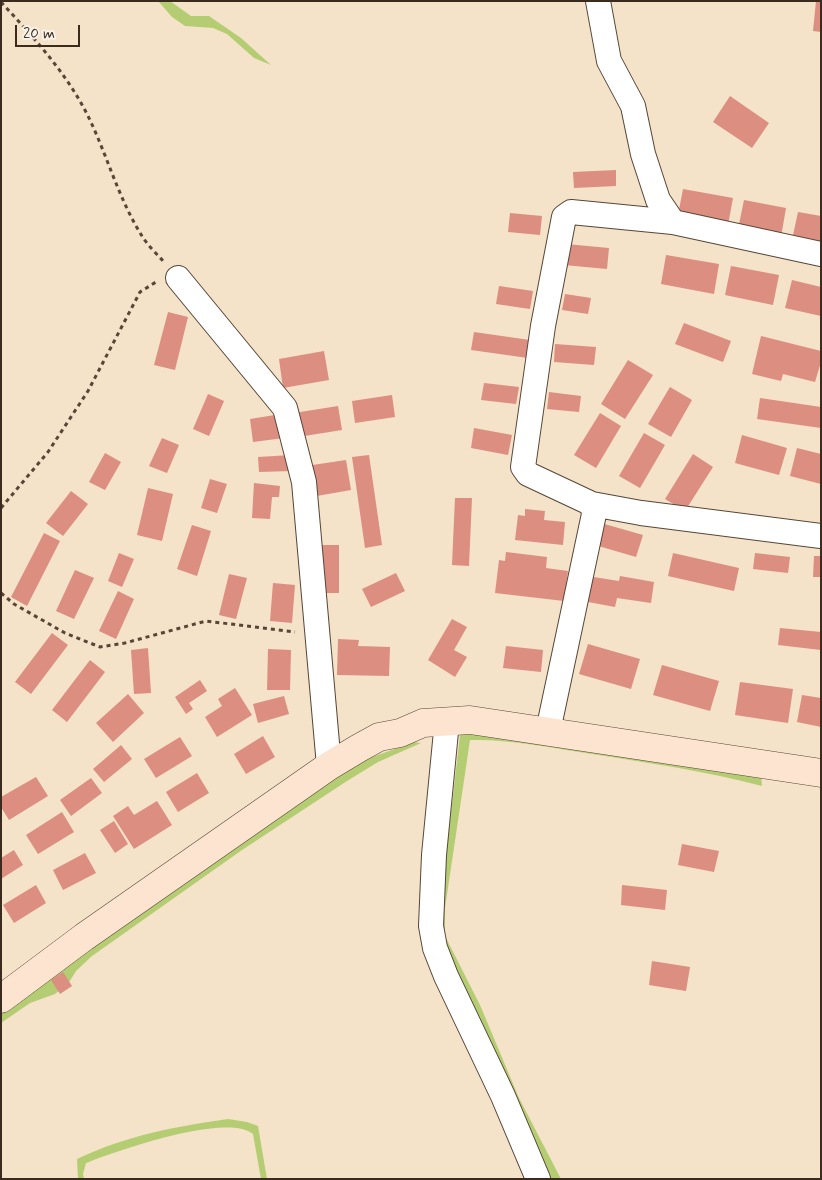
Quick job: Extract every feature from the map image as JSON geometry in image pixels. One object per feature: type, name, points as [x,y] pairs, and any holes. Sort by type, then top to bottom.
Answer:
[{"type":"main road","points":[[1,999],[84,937],[329,766],[379,737],[400,733],[423,724],[470,720],[821,773]]},
{"type":"street","points":[[598,1],[609,61],[633,106],[643,154],[658,200],[673,222]]},
{"type":"street","points":[[821,254],[673,222],[571,212],[564,217],[543,326],[523,467],[528,474],[592,504],[641,513],[821,536]]},
{"type":"street","points":[[178,278],[285,408],[304,482],[329,766]]},
{"type":"street","points":[[548,731],[594,514],[592,504]]},
{"type":"street","points":[[447,721],[434,855],[431,926],[435,948],[446,976],[503,1096],[538,1179]]},
{"type":"path","points":[[1,2],[38,42],[67,79],[87,115],[113,178],[142,237],[178,278]]},
{"type":"path","points":[[1,508],[48,452],[88,391],[140,292],[166,277],[178,278]]},
{"type":"path","points":[[1,593],[14,604],[65,633],[100,647],[125,643],[206,622],[317,634]]},
{"type":"green space","points":[[158,1],[170,1],[191,16],[209,16],[241,38],[271,65],[254,58],[227,34],[213,28],[185,26],[172,17]]},
{"type":"green space","points":[[461,727],[761,773],[762,786],[677,768],[516,742],[470,740],[445,908],[445,936],[480,1005],[519,1098],[561,1179],[551,1179],[440,939],[439,915]]},
{"type":"green space","points":[[414,742],[421,743],[378,762],[242,850],[92,956],[76,971],[68,984],[55,994],[30,1003],[1,1023],[1,1012],[328,779],[364,760]]},
{"type":"green space","points":[[228,1119],[258,1126],[267,1179],[261,1179],[253,1134],[240,1128],[220,1128],[197,1130],[171,1136],[101,1157],[86,1163],[83,1174],[84,1179],[78,1179],[77,1159],[96,1151],[151,1133]]},
{"type":"building","points":[[816,1],[821,1],[821,32],[813,31]]},
{"type":"building","points":[[730,96],[769,123],[752,148],[713,122]]},
{"type":"building","points":[[616,170],[616,186],[574,188],[573,172]]},
{"type":"building","points":[[683,189],[733,198],[728,225],[678,215]]},
{"type":"building","points":[[744,200],[786,208],[781,237],[738,229]]},
{"type":"building","points":[[798,212],[821,216],[821,245],[792,240]]},
{"type":"building","points":[[510,213],[542,216],[540,235],[508,232]]},
{"type":"building","points":[[566,244],[609,248],[607,269],[564,265]]},
{"type":"building","points":[[666,255],[719,264],[714,294],[661,284]]},
{"type":"building","points":[[731,266],[779,275],[773,305],[725,295]]},
{"type":"building","points":[[792,280],[821,287],[821,316],[785,308]]},
{"type":"building","points":[[499,286],[533,291],[530,309],[496,304]]},
{"type":"building","points":[[565,294],[591,298],[588,314],[562,310]]},
{"type":"building","points":[[168,312],[188,317],[175,370],[154,365]]},
{"type":"building","points":[[684,323],[731,341],[723,362],[675,344]]},
{"type":"building","points":[[474,332],[530,340],[528,358],[471,350]]},
{"type":"building","points":[[761,336],[821,351],[821,362],[815,382],[783,374],[781,381],[752,374]]},
{"type":"building","points":[[555,344],[596,347],[594,365],[554,362]]},
{"type":"building","points":[[324,351],[329,380],[283,388],[279,359]]},
{"type":"building","points":[[628,360],[653,375],[625,419],[601,404]]},
{"type":"building","points":[[484,383],[519,387],[516,404],[481,400]]},
{"type":"building","points":[[670,387],[692,400],[671,437],[648,424]]},
{"type":"building","points":[[549,392],[581,396],[579,412],[547,409]]},
{"type":"building","points":[[208,394],[224,401],[209,436],[193,429]]},
{"type":"building","points":[[392,395],[395,417],[355,423],[352,401]]},
{"type":"building","points":[[760,398],[821,407],[821,428],[757,419]]},
{"type":"building","points":[[338,406],[342,430],[298,437],[294,413]]},
{"type":"building","points":[[600,413],[621,426],[596,468],[574,455]]},
{"type":"building","points":[[281,414],[284,438],[253,442],[250,419]]},
{"type":"building","points":[[474,428],[512,435],[508,455],[471,448]]},
{"type":"building","points":[[644,433],[665,445],[640,488],[619,476]]},
{"type":"building","points":[[742,435],[787,448],[779,475],[735,463]]},
{"type":"building","points":[[162,438],[179,445],[167,473],[149,466]]},
{"type":"building","points":[[797,448],[821,454],[821,484],[790,476]]},
{"type":"building","points":[[105,453],[121,462],[105,490],[89,482]]},
{"type":"building","points":[[693,454],[713,467],[685,511],[665,499]]},
{"type":"building","points":[[291,455],[292,471],[259,472],[258,457]]},
{"type":"building","points":[[369,455],[382,545],[365,548],[352,457]]},
{"type":"building","points":[[346,460],[351,490],[311,497],[306,466]]},
{"type":"building","points":[[210,479],[227,484],[217,513],[201,508]]},
{"type":"building","points":[[254,483],[280,486],[279,497],[272,497],[270,519],[252,518]]},
{"type":"building","points":[[148,488],[173,494],[162,541],[137,535]]},
{"type":"building","points":[[71,491],[88,504],[63,536],[46,523]]},
{"type":"building","points":[[455,498],[472,498],[469,566],[452,565]]},
{"type":"building","points":[[525,509],[545,511],[544,520],[565,522],[563,545],[515,540],[518,515],[525,516]]},
{"type":"building","points":[[601,523],[643,535],[636,557],[595,545]]},
{"type":"building","points":[[192,525],[211,531],[197,576],[177,569]]},
{"type":"building","points":[[44,533],[60,541],[27,606],[11,597]]},
{"type":"building","points":[[321,545],[339,545],[339,593],[321,593]]},
{"type":"building","points":[[506,552],[547,557],[546,568],[568,571],[564,601],[495,593],[499,560],[505,561]]},
{"type":"building","points":[[119,553],[134,559],[122,587],[108,581]]},
{"type":"building","points":[[673,553],[739,568],[734,591],[668,576]]},
{"type":"building","points":[[755,553],[790,557],[788,573],[753,569]]},
{"type":"building","points":[[814,556],[821,556],[821,577],[813,577]]},
{"type":"building","points":[[75,570],[94,578],[74,619],[56,611]]},
{"type":"building","points":[[396,573],[405,591],[371,607],[362,589]]},
{"type":"building","points":[[229,574],[247,578],[236,619],[219,615]]},
{"type":"building","points":[[587,576],[619,581],[620,576],[654,582],[651,603],[617,598],[615,607],[583,601]]},
{"type":"building","points":[[273,583],[295,585],[292,623],[270,621]]},
{"type":"building","points":[[118,591],[134,599],[116,639],[99,631]]},
{"type":"building","points":[[452,619],[467,627],[454,650],[467,657],[455,677],[428,660]]},
{"type":"building","points":[[780,628],[821,632],[821,650],[778,645]]},
{"type":"building","points":[[52,633],[68,645],[31,694],[15,682]]},
{"type":"building","points":[[338,639],[359,640],[358,646],[390,647],[389,676],[337,675]]},
{"type":"building","points":[[588,644],[640,659],[631,689],[579,674]]},
{"type":"building","points":[[506,646],[543,650],[541,672],[503,668]]},
{"type":"building","points":[[148,648],[151,693],[134,694],[131,650]]},
{"type":"building","points":[[268,649],[291,650],[290,690],[267,690]]},
{"type":"building","points":[[90,660],[105,672],[67,722],[52,710]]},
{"type":"building","points":[[662,665],[719,681],[710,711],[653,695]]},
{"type":"building","points":[[200,680],[207,691],[189,703],[193,709],[186,714],[175,697]]},
{"type":"building","points":[[740,682],[793,689],[788,723],[735,715]]},
{"type":"building","points":[[235,688],[252,715],[217,737],[205,717],[222,706],[218,699]]},
{"type":"building","points":[[128,694],[144,713],[113,742],[96,723]]},
{"type":"building","points":[[802,695],[821,698],[821,727],[797,722]]},
{"type":"building","points":[[284,696],[289,714],[258,723],[253,704]]},
{"type":"building","points":[[263,736],[275,757],[246,774],[234,754]]},
{"type":"building","points":[[180,737],[192,756],[156,778],[144,759]]},
{"type":"building","points":[[121,745],[132,759],[104,782],[93,769]]},
{"type":"building","points":[[197,773],[209,793],[178,812],[166,792]]},
{"type":"building","points":[[36,777],[48,796],[9,820],[1,807],[1,797]]},
{"type":"building","points":[[91,778],[102,793],[71,816],[60,800]]},
{"type":"building","points":[[157,801],[172,825],[134,849],[113,816],[128,806],[134,815]]},
{"type":"building","points":[[62,812],[74,832],[38,854],[26,835]]},
{"type":"building","points":[[114,821],[128,844],[115,853],[100,830]]},
{"type":"building","points":[[682,844],[719,851],[714,872],[678,865]]},
{"type":"building","points":[[14,850],[23,865],[1,879],[1,858]]},
{"type":"building","points":[[85,853],[96,873],[63,890],[53,870]]},
{"type":"building","points":[[36,885],[46,903],[14,923],[3,905]]},
{"type":"building","points":[[622,885],[667,890],[665,910],[621,905]]},
{"type":"building","points":[[652,961],[690,967],[686,991],[649,985]]},
{"type":"building","points":[[63,972],[72,986],[60,994],[51,980]]}]
